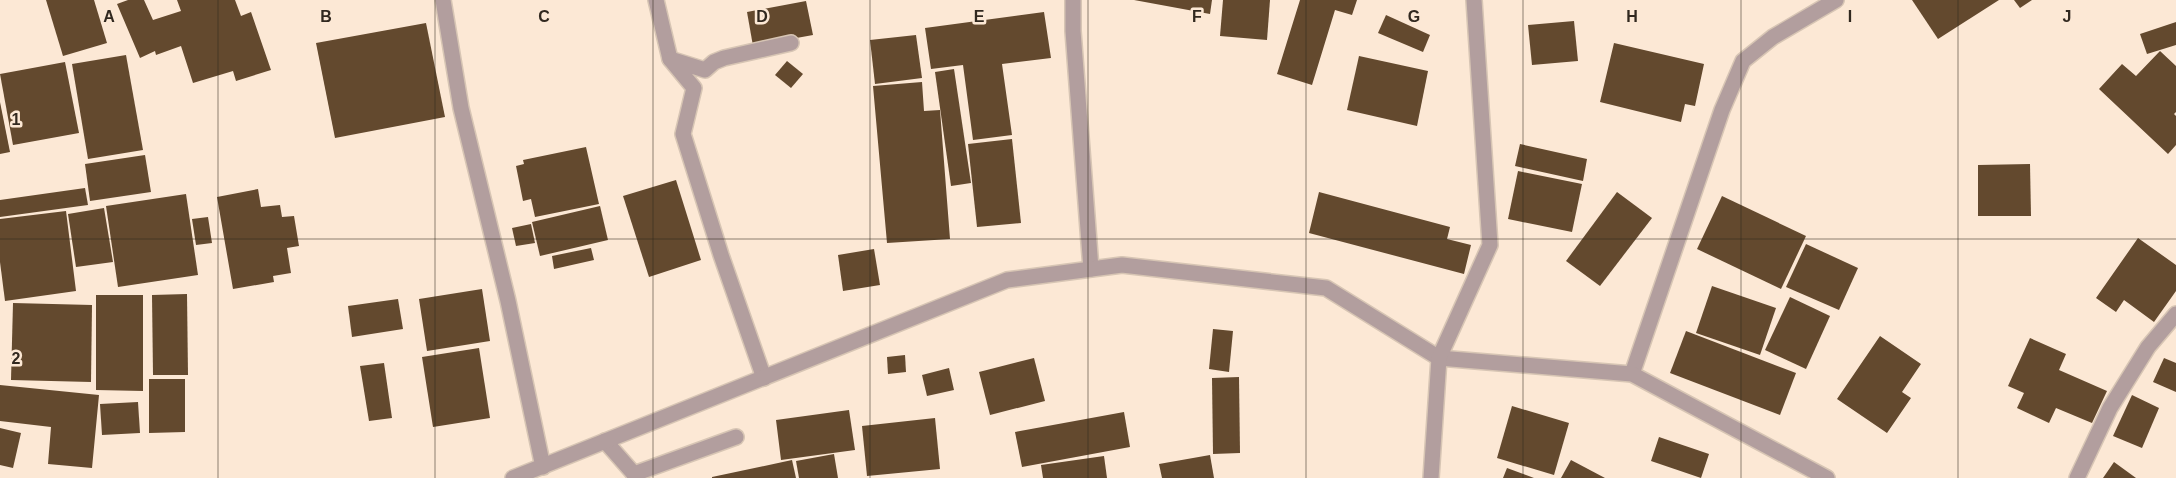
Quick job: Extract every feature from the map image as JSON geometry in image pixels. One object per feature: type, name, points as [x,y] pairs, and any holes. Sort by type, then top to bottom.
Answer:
[{"type":"street","points":[[443,0],[461,108],[508,301],[543,467]]},
{"type":"street","points":[[656,0],[670,59],[694,88],[683,134],[721,255],[764,378]]},
{"type":"street","points":[[1074,0],[1074,41],[1091,269]]},
{"type":"street","points":[[1431,478],[1439,358],[1490,245],[1474,0]]},
{"type":"street","points":[[1632,374],[1722,110],[1743,61],[1773,38],[1836,0]]},
{"type":"street","points":[[670,59],[706,70],[714,62],[724,58],[791,43]]},
{"type":"street","points":[[513,478],[1008,280],[1122,265],[1326,288],[1439,358],[1632,374],[1827,478]]},
{"type":"street","points":[[2077,478],[2110,408],[2148,348],[2176,314]]},
{"type":"street","points":[[605,441],[635,476],[736,437]]},
{"type":"building","points":[[46,0],[94,0],[107,43],[63,56]]},
{"type":"building","points":[[128,0],[144,0],[153,20],[181,11],[177,0],[235,0],[241,16],[251,12],[271,70],[236,81],[233,71],[193,83],[181,46],[156,55],[155,51],[140,58],[117,4]]},
{"type":"building","points":[[1134,0],[1212,0],[1210,14]]},
{"type":"building","points":[[1223,0],[1270,0],[1267,40],[1220,36]]},
{"type":"building","points":[[1300,0],[1357,0],[1352,15],[1335,10],[1312,85],[1277,74]]},
{"type":"building","points":[[1912,0],[1999,0],[1938,39]]},
{"type":"building","points":[[2014,0],[2032,0],[2020,8]]},
{"type":"building","points":[[806,1],[813,35],[753,46],[747,12]]},
{"type":"building","points":[[1044,12],[1051,58],[1002,64],[1012,135],[973,140],[963,65],[931,69],[925,28]]},
{"type":"building","points":[[1386,15],[1430,35],[1423,52],[1378,33]]},
{"type":"building","points":[[1574,21],[1578,61],[1532,65],[1528,25]]},
{"type":"building","points":[[2176,22],[2176,45],[2147,54],[2140,34]]},
{"type":"building","points":[[426,23],[445,117],[335,138],[316,43]]},
{"type":"building","points":[[916,35],[922,78],[875,84],[870,40]]},
{"type":"building","points":[[1614,43],[1704,64],[1695,106],[1685,104],[1681,122],[1600,102]]},
{"type":"building","points":[[2160,51],[2176,66],[2176,112],[2174,114],[2176,116],[2176,145],[2168,154],[2099,89],[2122,64],[2136,76]]},
{"type":"building","points":[[126,55],[143,150],[88,159],[72,64]]},
{"type":"building","points":[[1359,56],[1428,71],[1417,126],[1347,110]]},
{"type":"building","points":[[787,61],[803,74],[791,88],[775,75]]},
{"type":"building","points":[[65,62],[79,133],[13,145],[0,74]]},
{"type":"building","points":[[954,69],[971,183],[951,186],[935,72]]},
{"type":"building","points":[[922,82],[924,111],[940,110],[950,239],[887,243],[873,86]]},
{"type":"building","points":[[0,102],[10,152],[0,154]]},
{"type":"building","points":[[1012,139],[1021,223],[977,227],[968,144]]},
{"type":"building","points":[[1520,144],[1587,159],[1583,181],[1515,166]]},
{"type":"building","points":[[586,147],[599,204],[535,217],[531,199],[523,201],[516,166],[524,164],[523,160]]},
{"type":"building","points":[[145,155],[151,192],[90,201],[85,164]]},
{"type":"building","points":[[2030,164],[2031,216],[1978,216],[1978,165]]},
{"type":"building","points":[[1518,171],[1582,184],[1572,232],[1508,219]]},
{"type":"building","points":[[676,180],[701,260],[649,277],[623,196]]},
{"type":"building","points":[[85,188],[88,205],[0,217],[0,200]]},
{"type":"building","points":[[258,189],[261,207],[280,205],[282,217],[294,216],[299,246],[287,248],[291,273],[273,276],[274,282],[233,289],[217,197]]},
{"type":"building","points":[[1319,192],[1450,227],[1447,239],[1471,245],[1464,274],[1309,233]]},
{"type":"building","points":[[1617,192],[1652,218],[1600,286],[1566,261]]},
{"type":"building","points":[[186,194],[198,275],[118,287],[106,206]]},
{"type":"building","points":[[1722,196],[1806,236],[1781,289],[1697,249]]},
{"type":"building","points":[[600,206],[608,240],[540,256],[532,222]]},
{"type":"building","points":[[104,208],[113,262],[76,267],[68,214]]},
{"type":"building","points":[[66,211],[76,291],[5,301],[0,262],[0,219]]},
{"type":"building","points":[[208,217],[212,243],[196,245],[192,219]]},
{"type":"building","points":[[531,224],[535,243],[516,246],[512,228]]},
{"type":"building","points":[[2138,238],[2176,265],[2176,291],[2154,322],[2124,300],[2116,312],[2096,298]]},
{"type":"building","points":[[1806,244],[1858,268],[1839,310],[1786,287]]},
{"type":"building","points":[[591,248],[594,260],[554,269],[552,256]]},
{"type":"building","points":[[874,249],[880,285],[843,291],[838,255]]},
{"type":"building","points":[[1712,286],[1776,308],[1760,355],[1696,333]]},
{"type":"building","points":[[482,289],[490,341],[427,351],[419,299]]},
{"type":"building","points":[[187,294],[188,375],[153,375],[152,295]]},
{"type":"building","points":[[96,295],[143,295],[143,391],[96,390]]},
{"type":"building","points":[[1790,297],[1830,316],[1806,369],[1765,350]]},
{"type":"building","points":[[398,299],[403,329],[352,337],[348,306]]},
{"type":"building","points":[[13,303],[92,305],[91,382],[11,380]]},
{"type":"building","points":[[1213,329],[1233,331],[1229,372],[1209,369]]},
{"type":"building","points":[[1686,331],[1796,373],[1780,415],[1670,373]]},
{"type":"building","points":[[1880,336],[1921,364],[1902,392],[1911,398],[1887,433],[1837,399]]},
{"type":"building","points":[[2030,338],[2066,354],[2059,370],[2107,391],[2092,423],[2056,408],[2049,423],[2017,408],[2024,393],[2008,386]]},
{"type":"building","points":[[479,348],[490,418],[433,427],[422,357]]},
{"type":"building","points":[[905,355],[906,372],[888,374],[887,357]]},
{"type":"building","points":[[1034,358],[1045,401],[990,415],[979,372]]},
{"type":"building","points":[[2164,358],[2176,363],[2176,392],[2153,382]]},
{"type":"building","points":[[384,363],[392,418],[369,421],[360,366]]},
{"type":"building","points":[[949,368],[954,390],[927,396],[922,375]]},
{"type":"building","points":[[1239,377],[1240,453],[1213,454],[1212,378]]},
{"type":"building","points":[[149,379],[185,379],[185,432],[149,433]]},
{"type":"building","points":[[0,385],[99,395],[92,468],[48,464],[51,427],[0,421]]},
{"type":"building","points":[[2132,395],[2159,408],[2142,448],[2113,436]]},
{"type":"building","points":[[138,402],[140,433],[102,435],[100,404]]},
{"type":"building","points":[[1512,406],[1569,423],[1554,475],[1497,458]]},
{"type":"building","points":[[849,410],[855,450],[781,460],[776,420]]},
{"type":"building","points":[[1124,412],[1130,447],[1022,467],[1015,432]]},
{"type":"building","points":[[935,418],[940,469],[867,476],[862,426]]},
{"type":"building","points":[[0,428],[21,433],[13,468],[0,465]]},
{"type":"building","points":[[1659,437],[1709,454],[1701,478],[1651,461]]},
{"type":"building","points":[[834,454],[838,478],[799,478],[796,461]]},
{"type":"building","points":[[1210,455],[1214,478],[1162,478],[1159,464]]},
{"type":"building","points":[[1104,456],[1107,478],[1043,478],[1041,465]]},
{"type":"building","points":[[792,460],[796,478],[712,478],[712,477]]},
{"type":"building","points":[[1571,460],[1605,478],[1561,478]]},
{"type":"building","points":[[2114,462],[2136,478],[2103,478]]},
{"type":"building","points":[[1507,468],[1534,478],[1503,478]]}]
